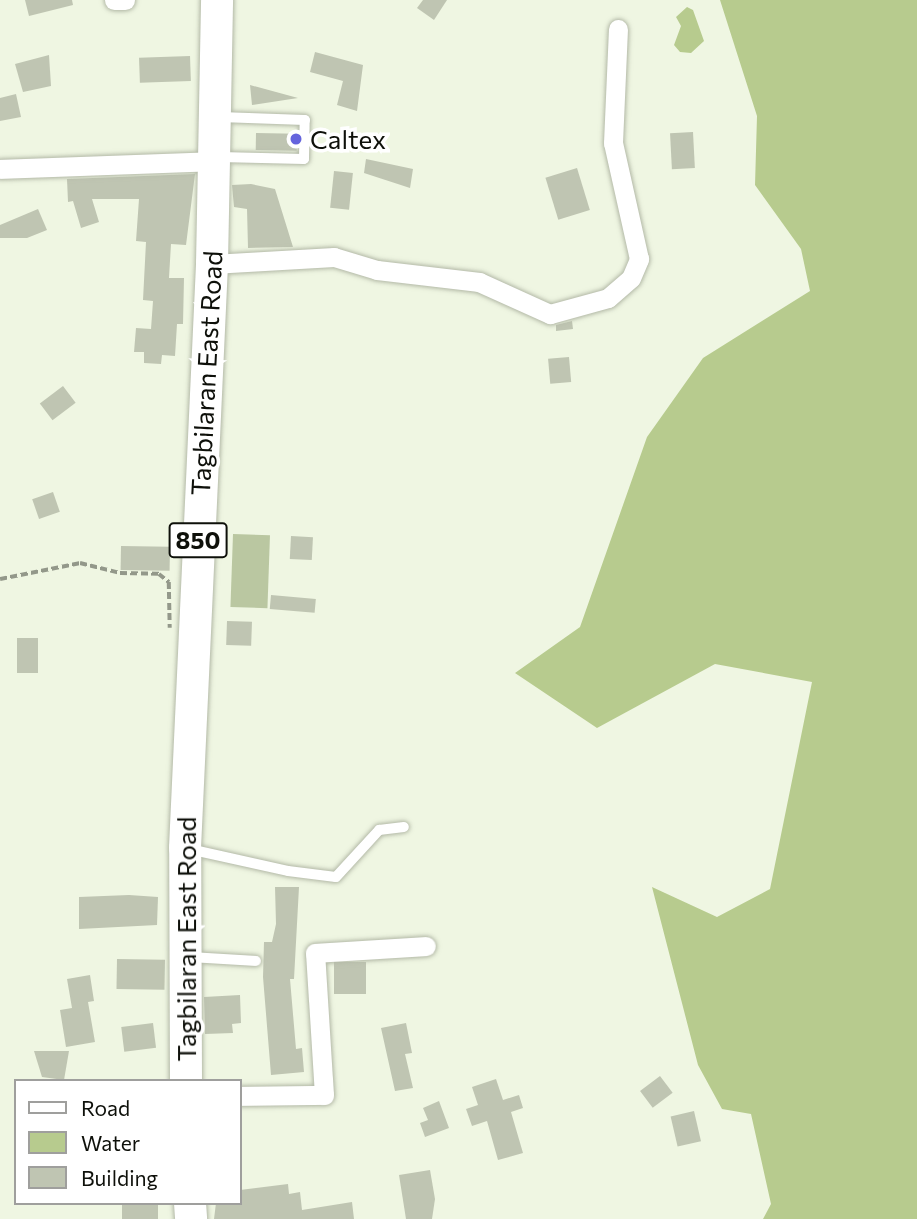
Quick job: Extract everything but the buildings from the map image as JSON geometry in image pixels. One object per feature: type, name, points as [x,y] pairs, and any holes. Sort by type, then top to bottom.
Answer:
[{"type":"main road","name":"Tagbilaran East Road","points":[[186,1079],[185,848],[212,264],[217,0]]},
{"type":"street","points":[[114,0],[125,0]]},
{"type":"street","points":[[212,264],[334,257],[377,270],[480,282],[550,314],[608,298],[631,278],[639,259],[613,143],[618,29]]},
{"type":"street","points":[[0,169],[215,159]]},
{"type":"street","points":[[242,1096],[324,1095],[315,953],[426,946]]},
{"type":"lane","points":[[215,159],[304,159],[305,120],[216,117]]},
{"type":"lane","points":[[185,848],[288,871],[335,877],[379,830],[404,827]]},
{"type":"lane","points":[[184,957],[256,961]]},
{"type":"path","points":[[0,579],[80,563],[120,573],[159,574],[169,582],[167,622],[172,634],[193,634]]},
{"type":"shaded area","points":[[233,534],[270,535],[267,608],[230,607]]},
{"type":"water","points":[[720,0],[917,0],[917,1219],[763,1219],[771,1204],[751,1114],[722,1109],[698,1065],[652,887],[717,917],[770,889],[812,682],[715,664],[597,728],[515,673],[580,627],[647,437],[703,358],[810,291],[801,249],[755,185],[757,116]]},
{"type":"water","points":[[687,7],[693,10],[704,41],[691,53],[680,52],[674,45],[681,26],[676,17]]},
{"type":"place","name":"Caltex","points":[[296,139]]}]
